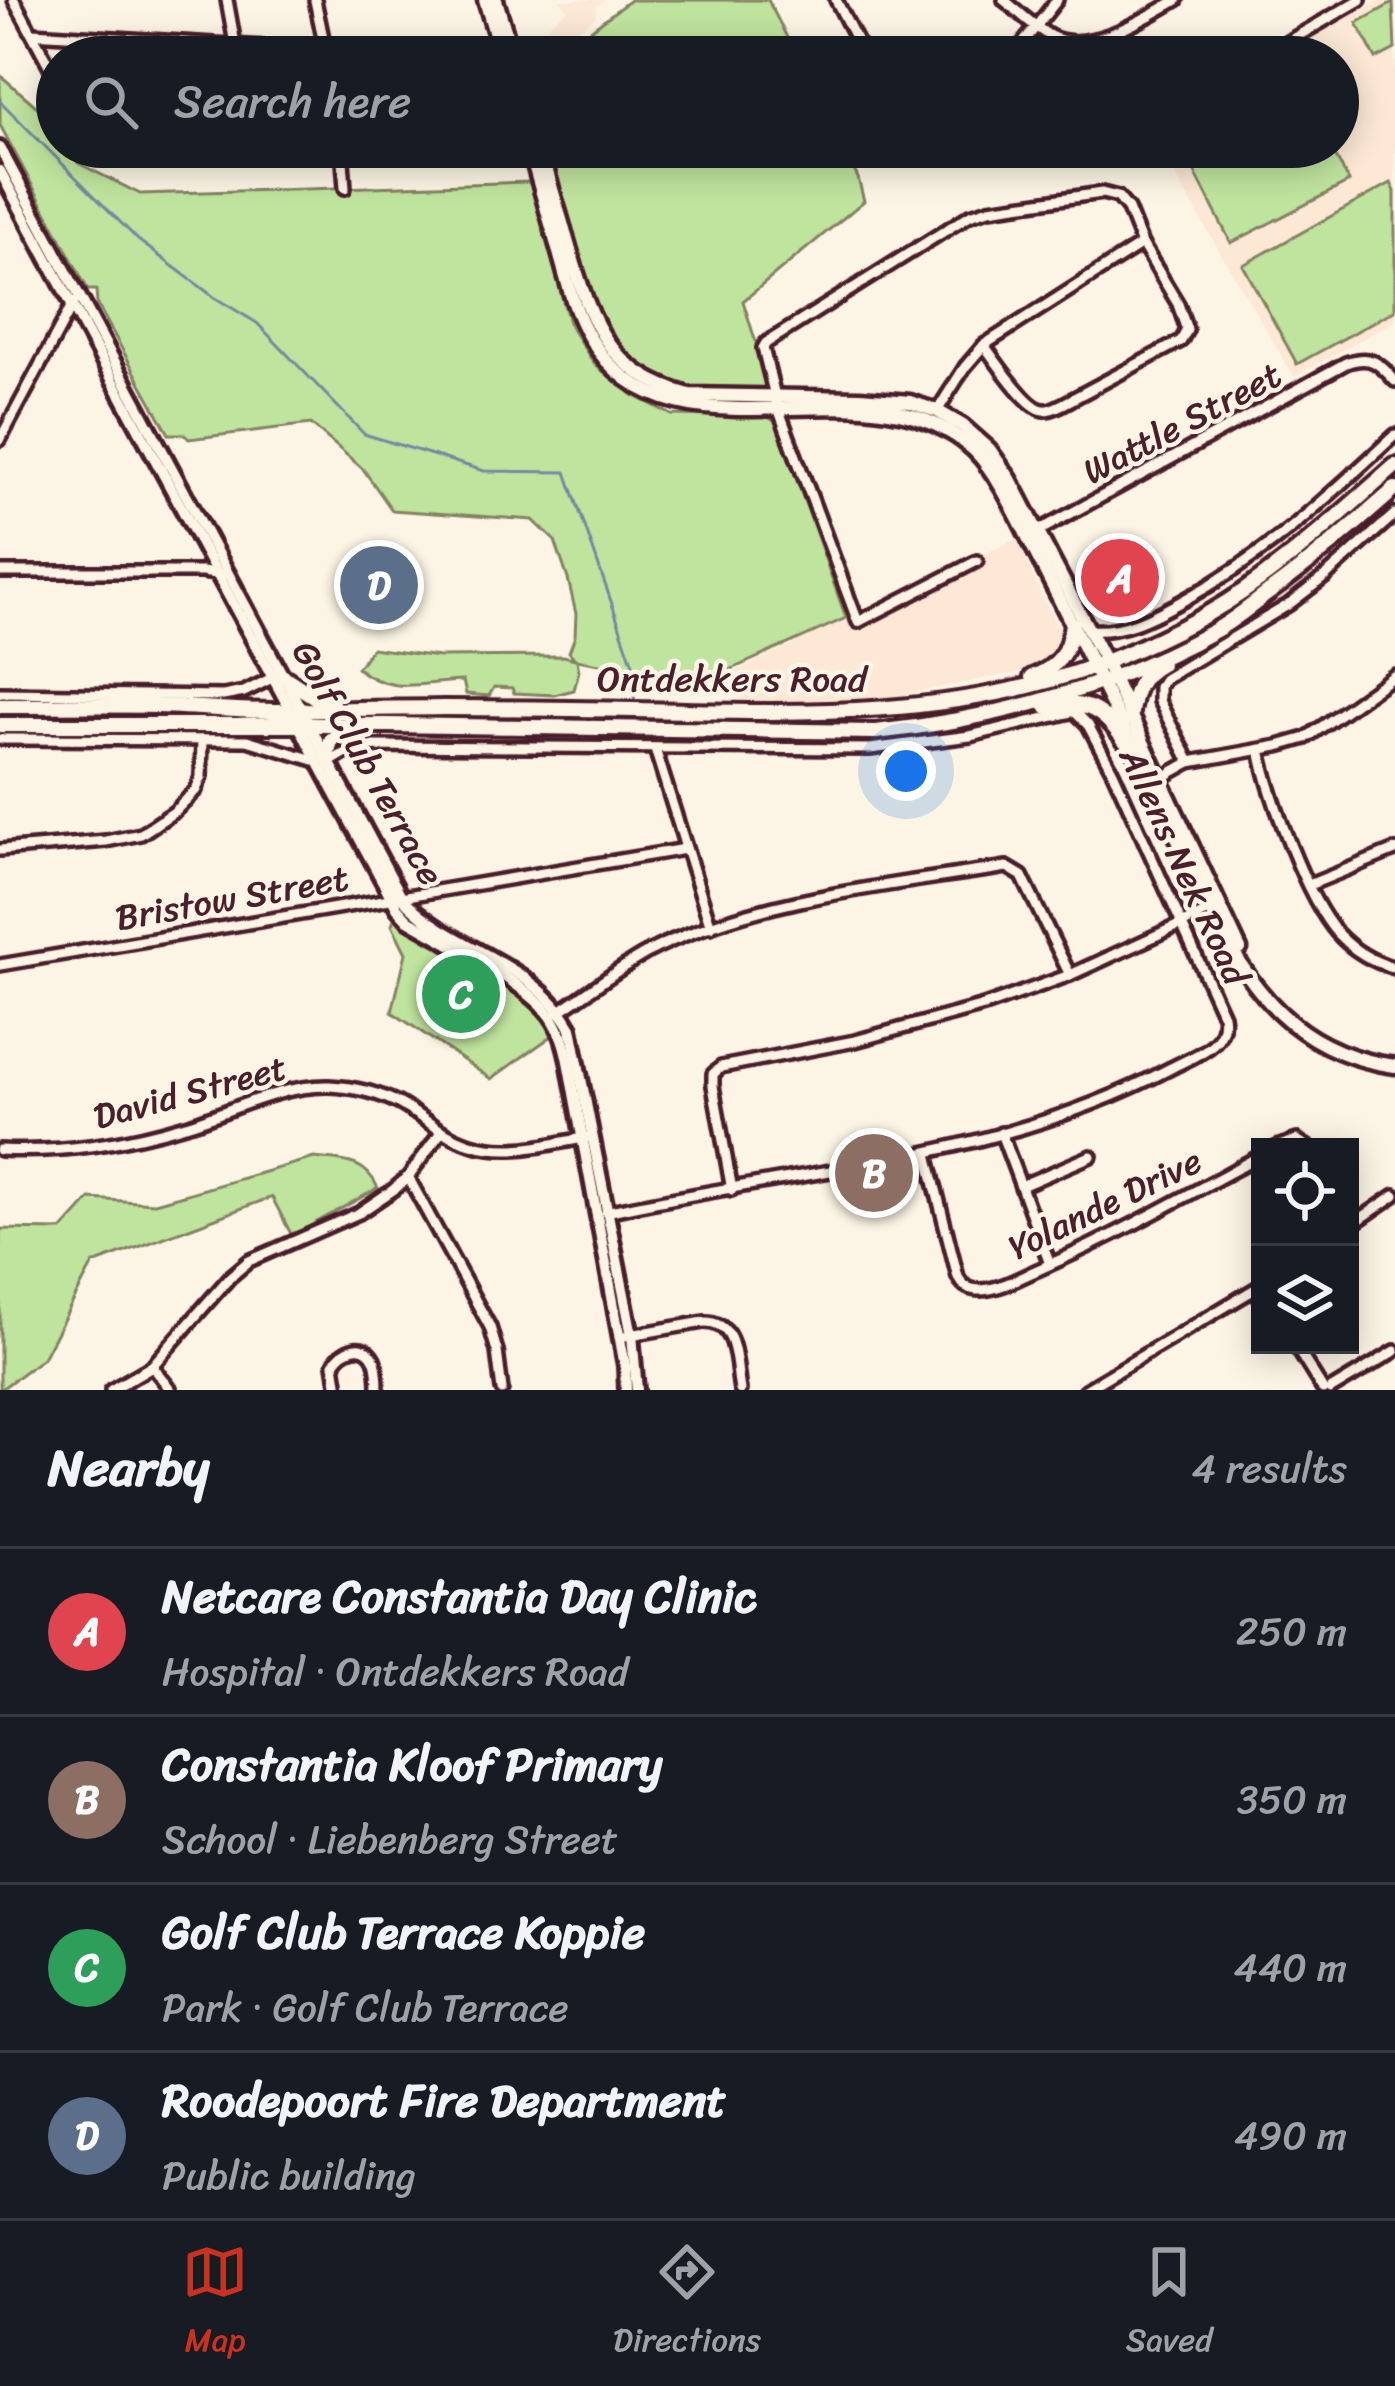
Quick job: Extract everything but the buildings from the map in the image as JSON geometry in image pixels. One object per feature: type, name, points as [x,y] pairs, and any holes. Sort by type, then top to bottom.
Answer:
[{"type":"main road","points":[[485,0],[500,36]]},
{"type":"main road","points":[[496,0],[504,36]]},
{"type":"main road","points":[[535,168],[578,314],[611,364],[648,392],[681,405],[888,399],[937,411],[963,426],[989,449],[1010,479],[1072,624],[1099,664]]},
{"type":"main road","points":[[546,168],[589,312],[620,358],[650,381],[689,395],[899,412],[937,424],[986,463],[1089,630],[1139,758]]},
{"type":"main road","name":"Ontdekkers Road","points":[[0,706],[832,711],[912,707],[988,695],[1099,664],[1236,597],[1300,550],[1395,466]]},
{"type":"main road","name":"Ontdekkers Road","points":[[0,725],[833,732],[924,726],[1002,712],[1107,681],[1216,630],[1318,557],[1395,489]]},
{"type":"main road","points":[[988,695],[1053,668],[1066,648],[1072,624]]},
{"type":"main road","points":[[1130,718],[1134,691],[1143,676],[1216,630]]},
{"type":"main road","points":[[280,676],[316,698],[380,707]]},
{"type":"main road","points":[[1107,681],[1130,718],[1216,908],[1267,991],[1292,1016],[1337,1044],[1395,1063]]},
{"type":"main road","points":[[924,726],[956,725],[1080,703],[1098,712],[1156,781]]},
{"type":"main road","points":[[324,760],[334,737],[388,725]]},
{"type":"street","points":[[14,0],[36,41]]},
{"type":"street","points":[[227,0],[234,36]]},
{"type":"street","points":[[316,0],[323,36]]},
{"type":"street","points":[[836,0],[854,36]]},
{"type":"street","points":[[1004,0],[1055,36]]},
{"type":"street","points":[[1028,36],[1057,0]]},
{"type":"street","points":[[1102,36],[1177,0]]},
{"type":"street","points":[[1297,36],[1359,0]]},
{"type":"street","points":[[32,33],[88,36]]},
{"type":"street","name":"Golf Club Terrace","points":[[0,148],[4,176],[76,301],[217,571],[280,676],[408,920],[556,1014]]},
{"type":"street","points":[[345,168],[346,188]]},
{"type":"street","points":[[977,561],[858,622],[777,403],[764,353],[766,343],[979,211],[1109,194],[1128,209],[1184,319],[1186,333],[1181,341],[1046,410],[1027,400],[984,345]]},
{"type":"street","points":[[937,411],[984,345],[1142,244]]},
{"type":"street","points":[[0,440],[76,301]]},
{"type":"street","name":"Wattle Street","points":[[1032,535],[1346,364],[1363,358],[1380,365],[1395,381]]},
{"type":"street","points":[[1089,630],[1134,625],[1216,582],[1294,528],[1395,435]]},
{"type":"street","points":[[1190,762],[1159,701],[1164,679],[1288,605],[1395,514]]},
{"type":"street","points":[[0,572],[217,571]]},
{"type":"street","points":[[1156,781],[1190,762],[1306,738],[1395,675]]},
{"type":"street","points":[[0,692],[223,696],[280,676]]},
{"type":"street","name":"Ontdekkers Road","points":[[324,760],[374,746],[870,749],[970,736],[1071,712],[1083,718],[1096,740]]},
{"type":"street","points":[[0,739],[247,740],[324,760]]},
{"type":"street","points":[[0,850],[141,834],[196,790],[202,740]]},
{"type":"street","name":"Allens Nek Road","points":[[1001,1133],[1128,1091],[1212,1045],[1224,1032],[1223,1015],[1096,740]]},
{"type":"street","points":[[655,748],[710,928]]},
{"type":"street","points":[[1260,750],[1275,805],[1324,914],[1340,936],[1373,961],[1395,968]]},
{"type":"street","name":"Bristow Street","points":[[0,964],[685,849]]},
{"type":"street","points":[[1310,885],[1395,850]]},
{"type":"street","points":[[637,1390],[588,1137],[556,1014],[654,949],[710,928],[797,902],[1007,867],[1022,875],[1070,975]]},
{"type":"street","points":[[732,1190],[712,1086],[713,1074],[721,1066],[934,1021],[1070,975],[1216,908]]},
{"type":"street","name":"David Street","points":[[0,1150],[55,1151],[116,1144],[284,1092],[329,1086],[387,1098],[441,1132],[494,1149],[588,1137]]},
{"type":"street","points":[[111,1390],[152,1366],[249,1261],[359,1213],[408,1177],[441,1132]]},
{"type":"street","points":[[603,1212],[927,1154],[1001,1133],[1050,1264]]},
{"type":"street","name":"Yolande Drive","points":[[927,1154],[963,1285],[976,1290],[1050,1264],[1133,1226],[1251,1161]]},
{"type":"street","points":[[1021,1186],[1091,1156]]},
{"type":"street","points":[[408,1177],[490,1327],[502,1390]]},
{"type":"street","points":[[1359,1215],[1395,1195]]},
{"type":"street","points":[[1085,1390],[1251,1292]]},
{"type":"street","points":[[626,1336],[718,1322],[730,1337],[740,1390]]},
{"type":"street","points":[[626,1336],[626,1390]]},
{"type":"street","points":[[338,1390],[334,1364],[342,1352],[353,1348],[372,1356],[378,1390]]},
{"type":"street","points":[[1301,1354],[1327,1390],[1395,1351]]},
{"type":"street","points":[[152,1366],[171,1390]]},
{"type":"shaded area","points":[[560,0],[605,0],[597,6],[595,17],[570,36],[547,36],[542,30],[567,10]]},
{"type":"shaded area","points":[[1380,0],[1395,0],[1395,321],[1294,377],[1170,168],[1359,168],[1359,36],[1314,36]]},
{"type":"shaded area","points":[[1016,539],[1059,632],[1042,668],[869,701],[742,701],[722,678]]},
{"type":"green space","points":[[630,0],[768,0],[786,36],[583,36]]},
{"type":"green space","points":[[1393,3],[1395,49],[1376,59],[1357,23]]},
{"type":"green space","points":[[0,75],[36,106],[36,168],[88,168],[140,194],[530,182],[570,326],[595,365],[633,395],[672,415],[768,417],[777,423],[846,618],[714,677],[577,660],[574,690],[554,695],[494,687],[489,696],[466,694],[463,681],[395,685],[370,677],[357,668],[372,648],[439,657],[575,659],[569,652],[576,614],[555,541],[533,520],[392,510],[363,469],[311,424],[189,439],[184,434],[169,434],[97,304],[96,290],[88,290],[0,125]]},
{"type":"green space","points":[[551,168],[853,168],[864,201],[743,301],[770,388],[686,387],[659,381],[633,366],[594,313],[569,245]]},
{"type":"green space","points":[[1193,168],[1342,168],[1349,182],[1231,243]]},
{"type":"green space","points":[[1391,183],[1395,191],[1395,310],[1297,364],[1243,265]]},
{"type":"green space","points":[[397,908],[515,985],[559,1031],[491,1079],[392,1012],[406,953],[392,925]]},
{"type":"green space","points":[[314,1158],[359,1167],[378,1188],[292,1236],[272,1197],[93,1264],[43,1358],[0,1390],[0,1229],[62,1230],[90,1199],[155,1203]]},
{"type":"waterway","points":[[0,101],[36,137]]},
{"type":"waterway","points":[[67,168],[138,240],[257,323],[364,434],[484,471],[566,472],[636,673],[634,701]]},
{"type":"place","name":"Netcare Constantia Day Clinic","points":[[1120,578]]},
{"type":"place","name":"Roodepoort Fire Department","points":[[379,585]]},
{"type":"place","name":"Golf Club Terrace Koppie","points":[[461,994]]},
{"type":"place","name":"Constantia Kloof Primary","points":[[874,1173]]}]
